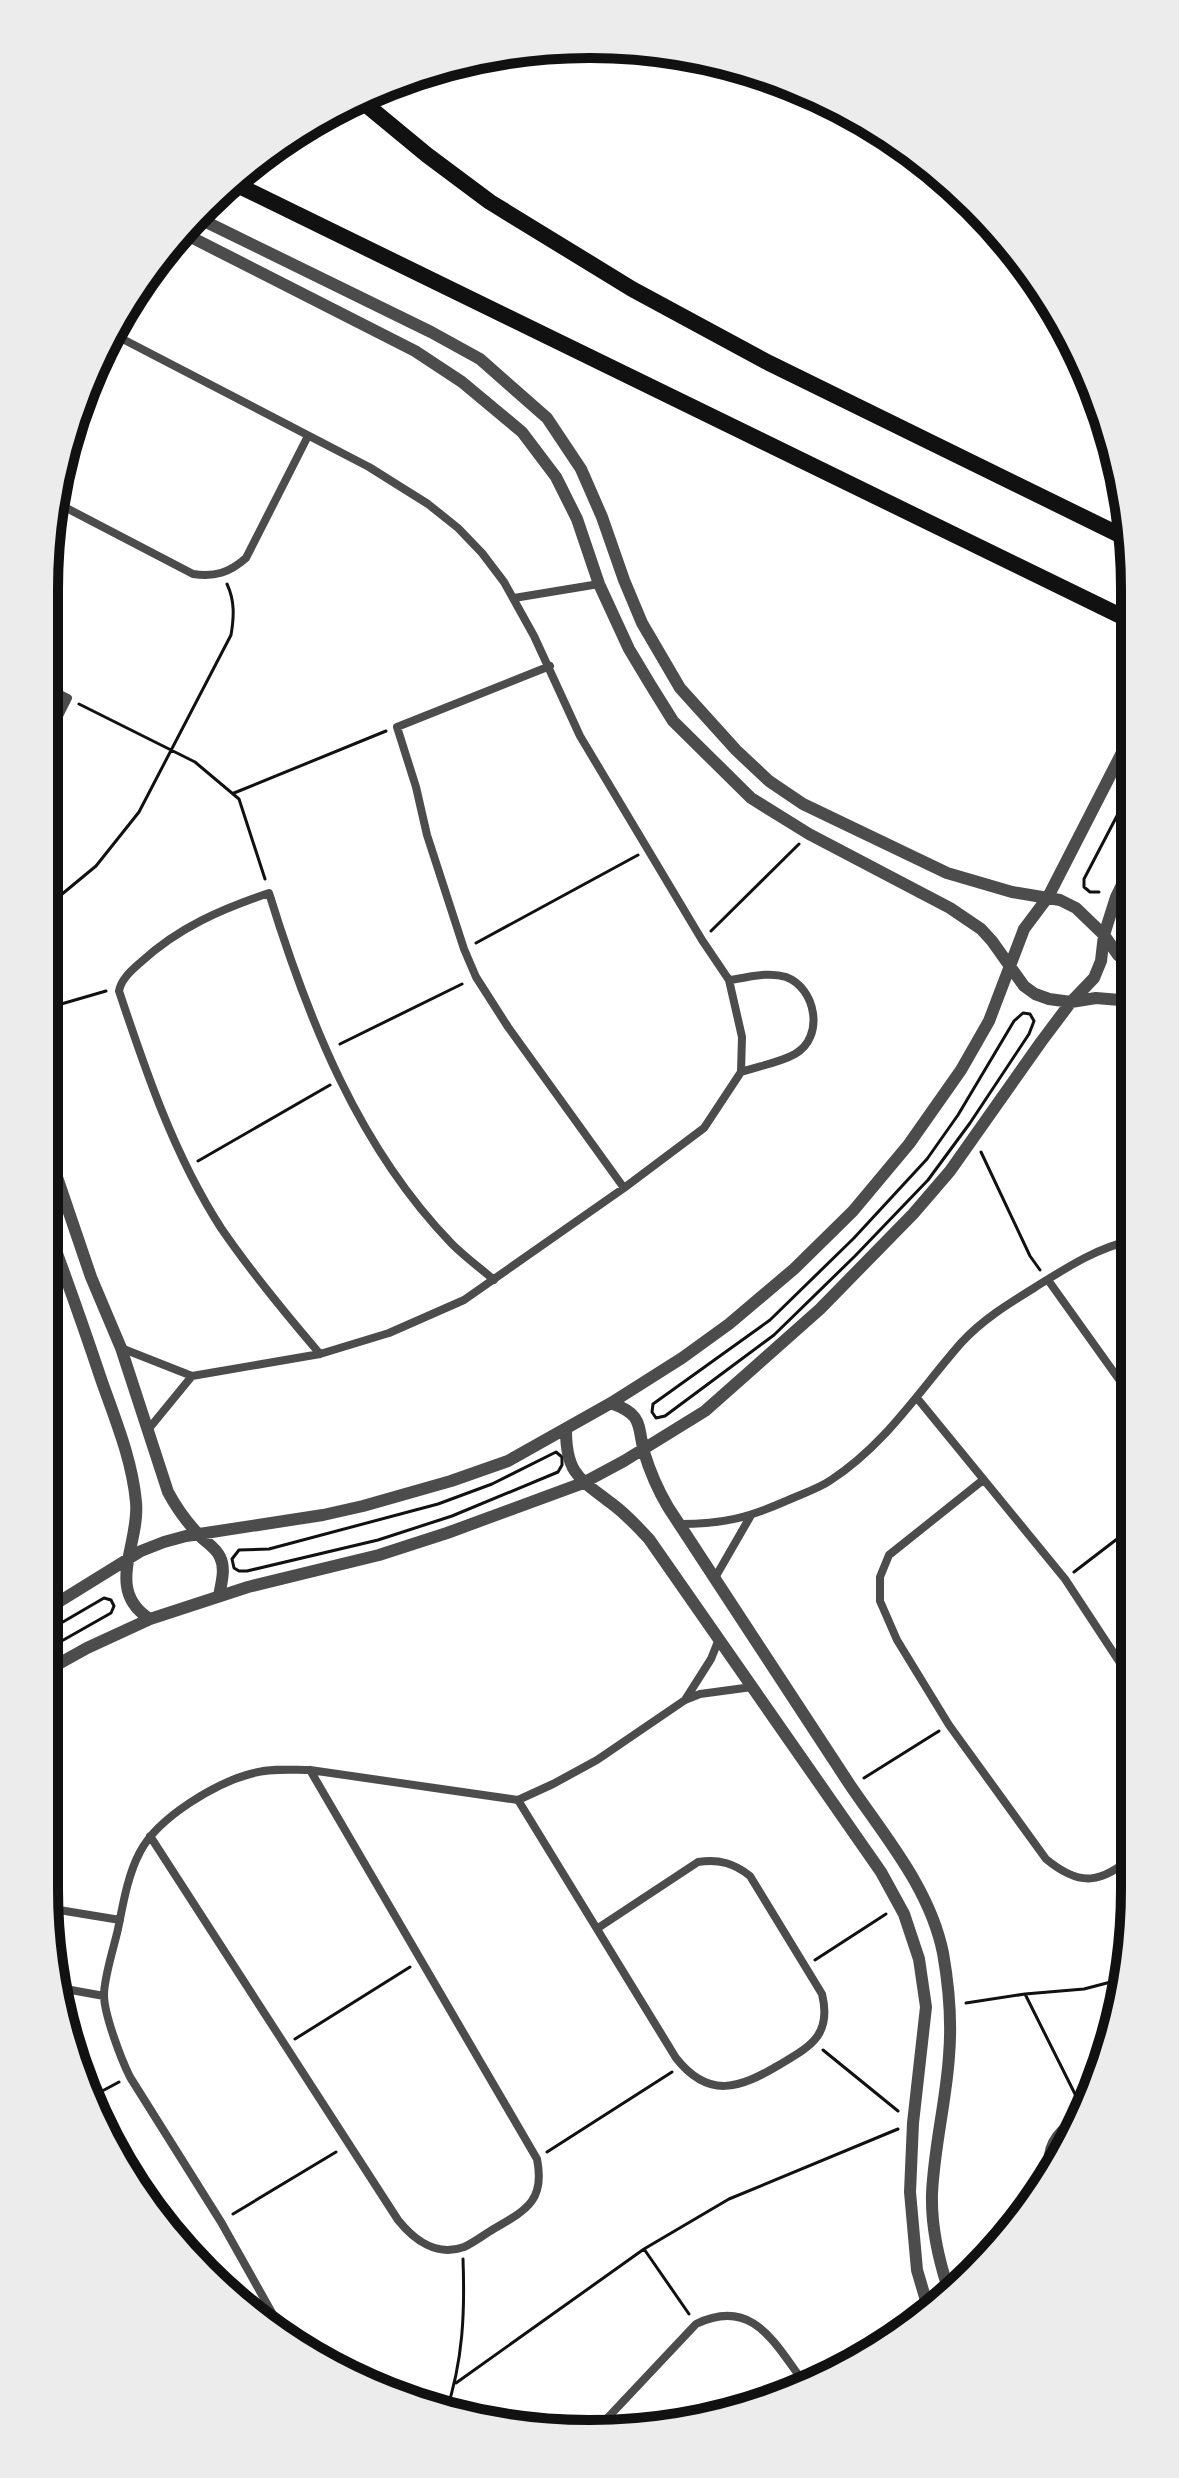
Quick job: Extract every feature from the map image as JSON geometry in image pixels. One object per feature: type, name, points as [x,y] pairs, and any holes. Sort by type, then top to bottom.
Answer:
[{"type":"main road","points":[[368,106],[490,202],[632,289],[769,363],[1118,534]]},
{"type":"main road","points":[[242,187],[1121,616]]},
{"type":"street","points":[[206,222],[480,359],[547,418],[581,469],[642,623],[680,688],[736,750],[769,781],[803,804],[947,873],[1012,892],[1048,897],[1076,908],[1104,935],[1121,957]]},
{"type":"street","points":[[192,237],[415,351],[485,400],[522,432],[556,477],[577,519],[599,584],[629,649],[673,721],[751,798],[809,834],[950,908],[981,929],[1024,986],[1035,994],[1071,1002],[1096,998],[1121,1000]]},
{"type":"street","points":[[121,338],[369,467],[438,512],[482,553],[514,598],[550,666],[580,736],[729,980],[742,1037],[741,1072],[704,1128],[464,1300],[403,1327],[320,1354],[192,1376],[121,1348]]},
{"type":"street","points":[[65,507],[193,574],[222,574],[246,558],[308,436]]},
{"type":"street","points":[[514,598],[599,584]]},
{"type":"street","points":[[550,666],[397,727],[427,835],[476,977],[508,1027],[624,1188]]},
{"type":"street","points":[[58,693],[68,698],[58,718]]},
{"type":"street","points":[[58,1602],[141,1551],[164,1542],[323,1515],[405,1495],[508,1461],[611,1403],[729,1324],[794,1269],[853,1211],[909,1144],[961,1070],[989,1021],[1024,929],[1048,897],[1121,755]]},
{"type":"street","points":[[58,1664],[150,1619],[219,1596],[379,1555],[583,1483],[705,1411],[820,1309],[913,1214],[950,1171],[1071,1002],[1094,978],[1101,961],[1104,935],[1121,887]]},
{"type":"street","points":[[320,1354],[266,1290],[230,1239],[187,1167],[151,1086],[119,987],[138,965],[176,934],[225,908],[269,893],[326,1051],[381,1153],[415,1200],[453,1244],[494,1280]]},
{"type":"street","points":[[729,980],[771,975],[786,978],[799,985],[809,998],[814,1012],[813,1028],[807,1042],[797,1053],[741,1072]]},
{"type":"street","points":[[58,1180],[91,1277],[121,1348],[168,1492],[176,1508],[221,1558],[223,1566],[219,1596]]},
{"type":"street","points":[[680,1524],[709,1524],[750,1517],[827,1483],[857,1462],[917,1398],[963,1341],[996,1312],[1074,1262],[1121,1243]]},
{"type":"street","points":[[58,1256],[124,1445],[136,1499],[137,1520],[128,1560],[127,1592],[138,1612],[150,1619]]},
{"type":"street","points":[[69,1285],[91,1277]]},
{"type":"street","points":[[1048,1280],[1121,1379]]},
{"type":"street","points":[[124,1445],[147,1431],[192,1376]]},
{"type":"street","points":[[917,1398],[1065,1579],[1121,1664]]},
{"type":"street","points":[[611,1403],[622,1407],[639,1425],[643,1449],[656,1486],[902,1859],[926,1904],[943,1953],[950,2005],[949,2057],[932,2195],[938,2259],[946,2282]]},
{"type":"street","points":[[566,1430],[568,1452],[583,1483],[612,1503],[649,1539],[881,1872],[899,1905],[919,1959],[926,2007],[913,2123],[910,2192],[917,2270],[926,2300]]},
{"type":"street","points":[[983,1480],[889,1555],[880,1577],[880,1601],[885,1616],[949,1725],[1046,1859],[1062,1873],[1079,1879],[1099,1878],[1121,1867]]},
{"type":"street","points":[[716,1576],[750,1517]]},
{"type":"street","points":[[685,1700],[711,1659],[719,1638]]},
{"type":"street","points":[[273,2315],[221,2222],[130,2077],[121,2058],[104,1996],[120,1920],[139,1853],[150,1836],[163,1823],[230,1781],[256,1772],[310,1770],[518,1800],[597,1760],[685,1700],[700,1694],[752,1687]]},
{"type":"street","points":[[150,1836],[410,2235],[426,2246],[444,2250],[463,2247],[527,2209],[539,2185],[537,2159],[310,1770]]},
{"type":"street","points":[[518,1800],[682,2065],[692,2075],[731,2087],[751,2081],[814,2042],[824,2021],[822,1994],[750,1876],[739,1867],[712,1860],[698,1862],[598,1928]]},
{"type":"street","points":[[59,1910],[120,1920]]},
{"type":"street","points":[[68,1989],[104,1996]]},
{"type":"street","points":[[926,2007],[950,2005]]},
{"type":"street","points":[[1048,2157],[1053,2139],[1065,2125]]},
{"type":"street","points":[[606,2420],[696,2324],[711,2317],[728,2315],[745,2318],[760,2326],[800,2377]]},
{"type":"path","points":[[58,897],[96,866],[139,812],[231,635],[234,614],[231,593],[222,574]]},
{"type":"path","points":[[68,698],[195,762],[233,793],[242,804],[269,893]]},
{"type":"path","points":[[233,793],[397,727]]},
{"type":"path","points":[[1103,887],[1098,893],[1090,892],[1084,887],[1084,879],[1121,808]]},
{"type":"path","points":[[702,940],[809,834]]},
{"type":"path","points":[[464,949],[648,849]]},
{"type":"path","points":[[1117,860],[1121,852]]},
{"type":"path","points":[[326,1051],[476,977]]},
{"type":"path","points":[[58,1005],[119,987]]},
{"type":"path","points":[[187,1167],[340,1079]]},
{"type":"path","points":[[975,1137],[997,1191],[1030,1256],[1048,1280]]},
{"type":"path","points":[[556,1452],[562,1457],[558,1472],[546,1478],[452,1516],[378,1540],[247,1571],[234,1568],[232,1559],[239,1550],[269,1549],[438,1504],[492,1484],[556,1452]]},
{"type":"path","points":[[1065,1579],[1121,1536]]},
{"type":"path","points":[[58,1625],[104,1598],[111,1600],[114,1606],[111,1613],[58,1643]]},
{"type":"path","points":[[851,1786],[949,1725]]},
{"type":"path","points":[[1117,1870],[1121,1877]]},
{"type":"path","points":[[806,1967],[899,1905]]},
{"type":"path","points":[[286,2045],[420,1960]]},
{"type":"path","points":[[950,2005],[1084,1989],[1113,1982]]},
{"type":"path","points":[[1025,1994],[1077,2100]]},
{"type":"path","points":[[456,2383],[644,2249],[729,2199],[913,2123],[814,2042]]},
{"type":"path","points":[[537,2159],[682,2065]]},
{"type":"path","points":[[99,2093],[130,2077]]},
{"type":"path","points":[[221,2222],[349,2143]]},
{"type":"path","points":[[450,2401],[456,2383],[465,2315],[463,2247]]},
{"type":"path","points":[[644,2249],[696,2324]]}]
